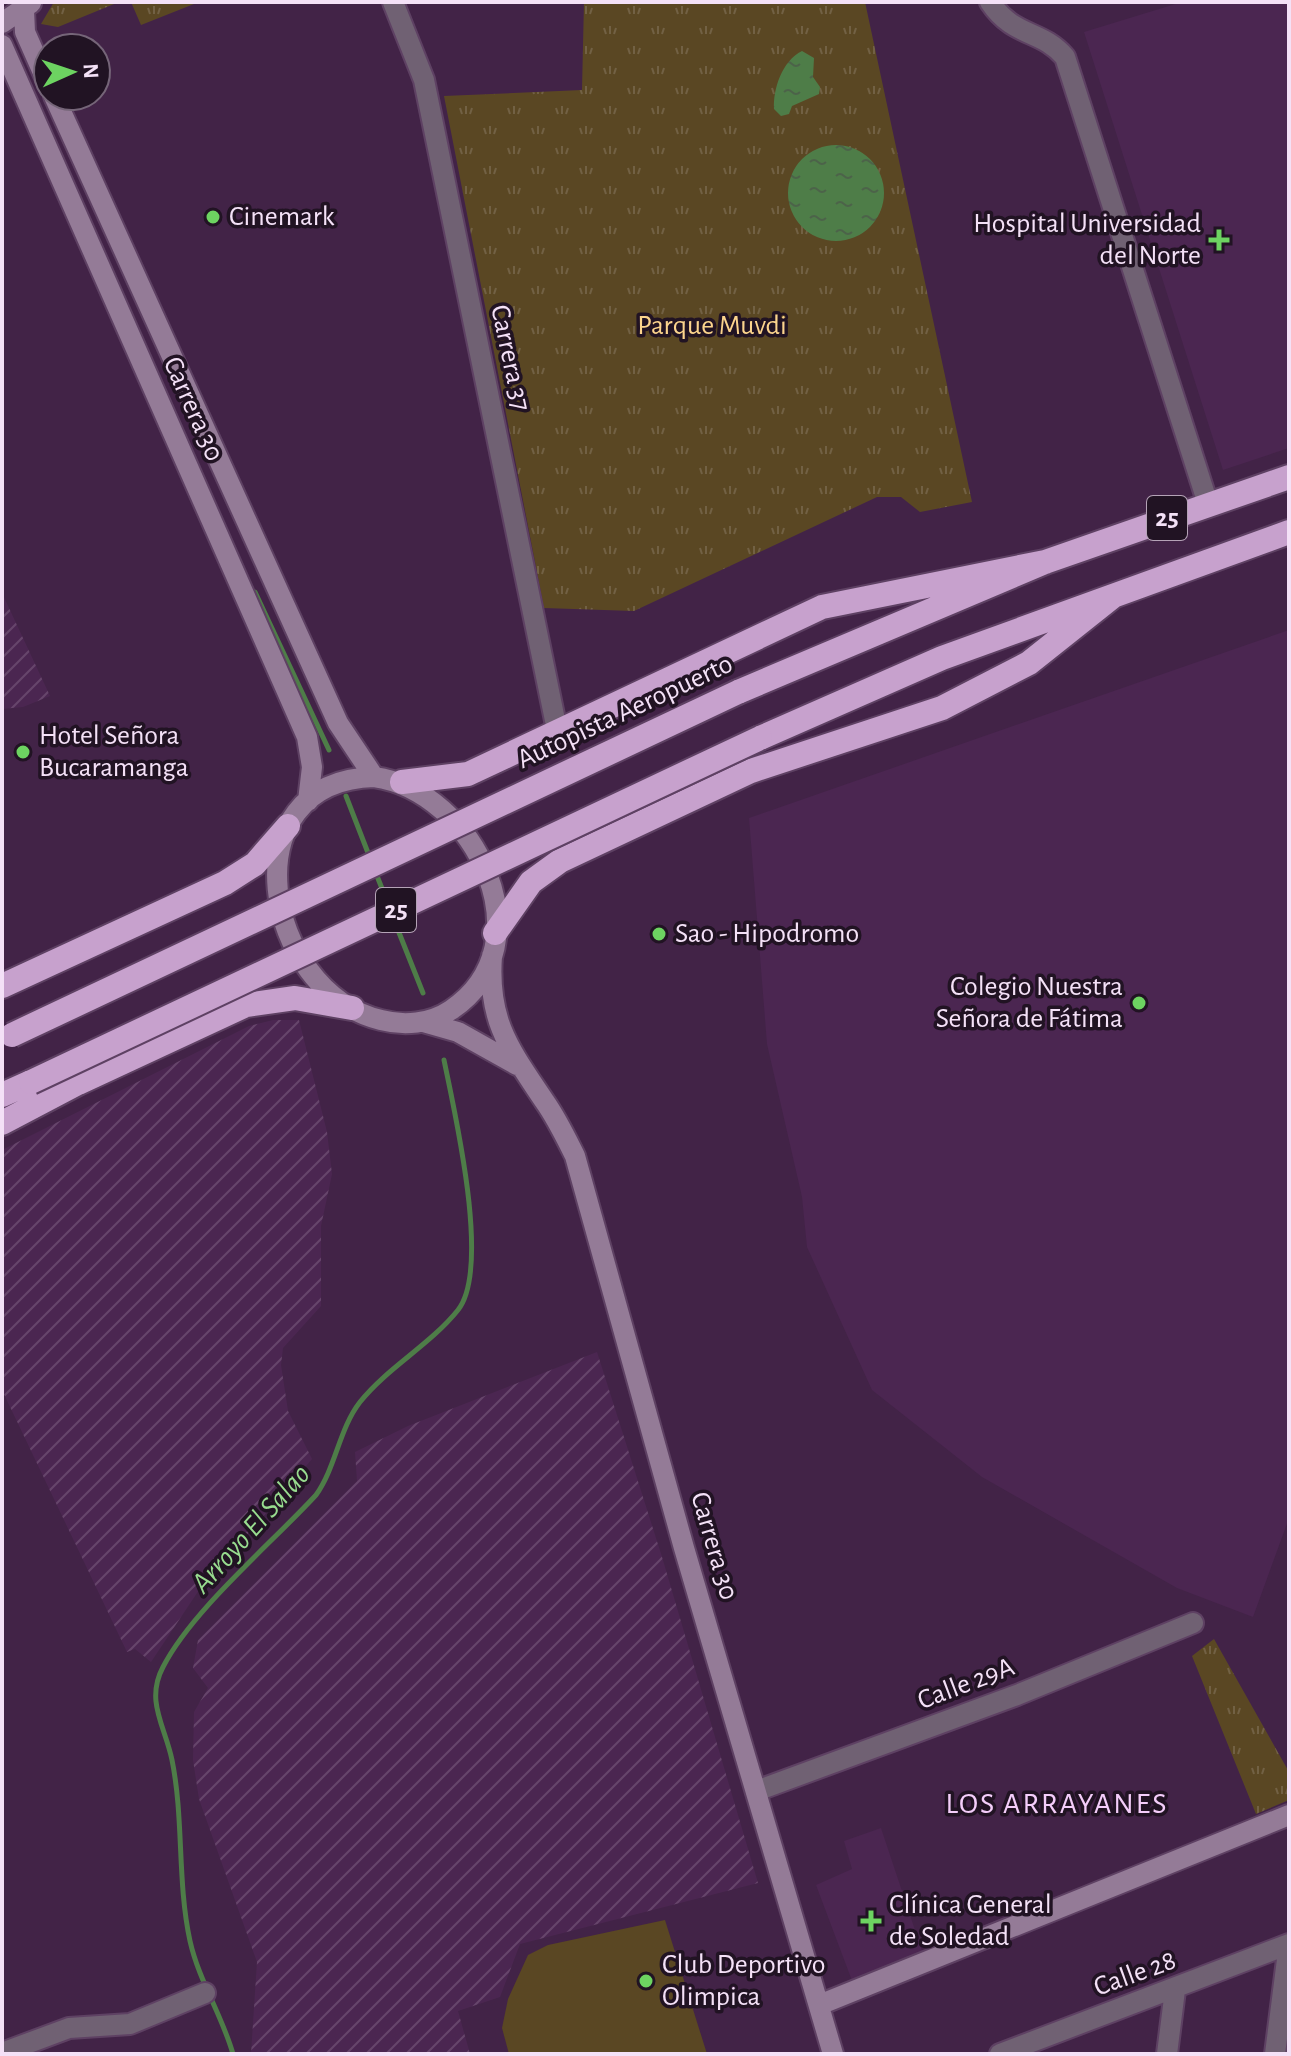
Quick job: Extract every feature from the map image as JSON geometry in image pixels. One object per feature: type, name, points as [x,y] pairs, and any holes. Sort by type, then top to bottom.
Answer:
[{"type":"highway","name":"Autopista Aeropuerto","points":[[7,1037],[738,692],[1045,562],[1289,477]]},
{"type":"highway","name":"25","points":[[2,1095],[760,738],[942,658],[1289,532]]},
{"type":"highway","points":[[402,782],[468,774],[822,607],[1045,562]]},
{"type":"highway","points":[[494,945],[531,882],[560,861],[728,780],[942,708],[1029,663],[1112,597]]},
{"type":"highway","points":[[2,986],[225,883],[255,864],[288,826]]},
{"type":"highway","points":[[2,1123],[78,1083],[246,1005],[295,998],[352,1008]]},
{"type":"street","name":"Carrera 37","points":[[393,2],[424,80],[557,730]]},
{"type":"street","points":[[990,2],[1011,26],[1051,41],[1065,57],[1208,504]]},
{"type":"street","points":[[2,23],[28,6]]},
{"type":"street","points":[[28,6],[25,32],[32,48]]},
{"type":"street","name":"Carrera 30","points":[[2,45],[307,737],[312,767],[308,801]]},
{"type":"street","name":"Carrera 30","points":[[61,112],[338,723],[374,777]]},
{"type":"street","points":[[374,777],[402,782],[420,791],[451,815],[478,850],[491,883],[494,945],[483,976],[465,999],[446,1013],[423,1022],[388,1022],[352,1008],[308,971],[295,952],[282,919],[277,865],[288,826],[308,801],[341,782],[374,777]]},
{"type":"street","name":"Carrera 30","points":[[494,945],[494,1010],[518,1065],[546,1103],[575,1156],[833,2054]]},
{"type":"street","name":"Carrera 30","points":[[423,1022],[458,1032],[518,1065]]},
{"type":"street","name":"Calle 29A","points":[[756,1791],[1017,1695],[1193,1623]]},
{"type":"street","points":[[819,2005],[1289,1815]]},
{"type":"street","points":[[1275,2054],[1289,1944]]},
{"type":"street","name":"Calle 28","points":[[1000,2054],[1175,1990],[1289,1944]]},
{"type":"street","points":[[1167,2054],[1175,1990]]},
{"type":"street","points":[[2,2053],[69,2028],[130,2024],[205,1993]]},
{"type":"shaded area","name":"Hospital Universidad del Norte","points":[[1182,2],[1289,2],[1289,448],[1223,470],[1084,32]]},
{"type":"shaded area","points":[[2,593],[50,696],[23,707],[2,709]]},
{"type":"shaded area","points":[[1289,630],[1289,1518],[1253,1617],[1177,1588],[982,1477],[872,1390],[807,1247],[802,1197],[767,1044],[749,818]]},
{"type":"shaded area","points":[[273,1020],[299,1020],[327,1132],[332,1174],[321,1226],[321,1306],[283,1348],[281,1365],[288,1411],[312,1459],[197,1593],[151,1662],[135,1649],[127,1652],[2,1390],[2,1150],[249,1026]]},
{"type":"shaded area","points":[[597,1352],[662,1557],[758,1883],[520,1944],[500,1997],[458,2011],[470,2054],[251,2054],[257,1962],[199,1799],[193,1760],[194,1712],[208,1688],[193,1668],[198,1640],[357,1481],[355,1452],[408,1426]]},
{"type":"shaded area","name":"Clínica General de Soledad","points":[[881,1828],[924,1957],[854,1986],[816,1885],[852,1869],[844,1841]]},
{"type":"green space","points":[[54,2],[119,2],[58,27],[41,24]]},
{"type":"green space","points":[[131,2],[199,2],[141,25]]},
{"type":"green space","name":"Parque Muvdi","points":[[584,2],[865,2],[972,502],[920,512],[901,497],[877,497],[634,611],[544,608],[444,96],[582,90]]},
{"type":"green space","points":[[1214,1639],[1289,1772],[1289,1800],[1256,1814],[1192,1656]]},
{"type":"green space","points":[[665,1920],[707,2054],[509,2054],[502,2028],[508,1999],[528,1955],[548,1945]]},
{"type":"water","points":[[802,51],[814,58],[813,77],[820,87],[819,94],[792,106],[789,114],[781,116],[774,109],[777,84],[789,61]]},
{"type":"water","points":[[836,145],[854,148],[870,159],[881,175],[884,193],[881,211],[870,227],[854,238],[836,241],[818,238],[802,227],[791,211],[788,193],[791,175],[802,159],[818,148]]},
{"type":"waterway","points":[[255,592],[329,750]]},
{"type":"waterway","points":[[346,796],[370,858]]},
{"type":"waterway","points":[[375,871],[389,906]]},
{"type":"waterway","points":[[394,920],[423,993]]},
{"type":"waterway","name":"Arroyo El Salao","points":[[233,2054],[190,1941],[183,1896],[176,1782],[158,1714],[158,1679],[176,1645],[193,1623],[316,1495],[360,1402],[458,1310],[467,1289],[471,1227],[462,1152],[444,1060]]},
{"type":"place","name":"Cinemark","points":[[213,217]]},
{"type":"place","name":"Hospital Universidad del Norte","points":[[1219,240]]},
{"type":"place","name":"Hotel Señora Bucaramanga","points":[[23,752]]},
{"type":"place","name":"Sao - Hipodromo","points":[[659,934]]},
{"type":"place","name":"Colegio Nuestra Señora de Fátima","points":[[1139,1003]]},
{"type":"place","name":"Clínica General de Soledad","points":[[871,1921]]},
{"type":"place","name":"Club Deportivo Olimpica","points":[[646,1981]]},
{"type":"district","name":"LOS ARRAYANES","points":[[1057,1804]]}]
